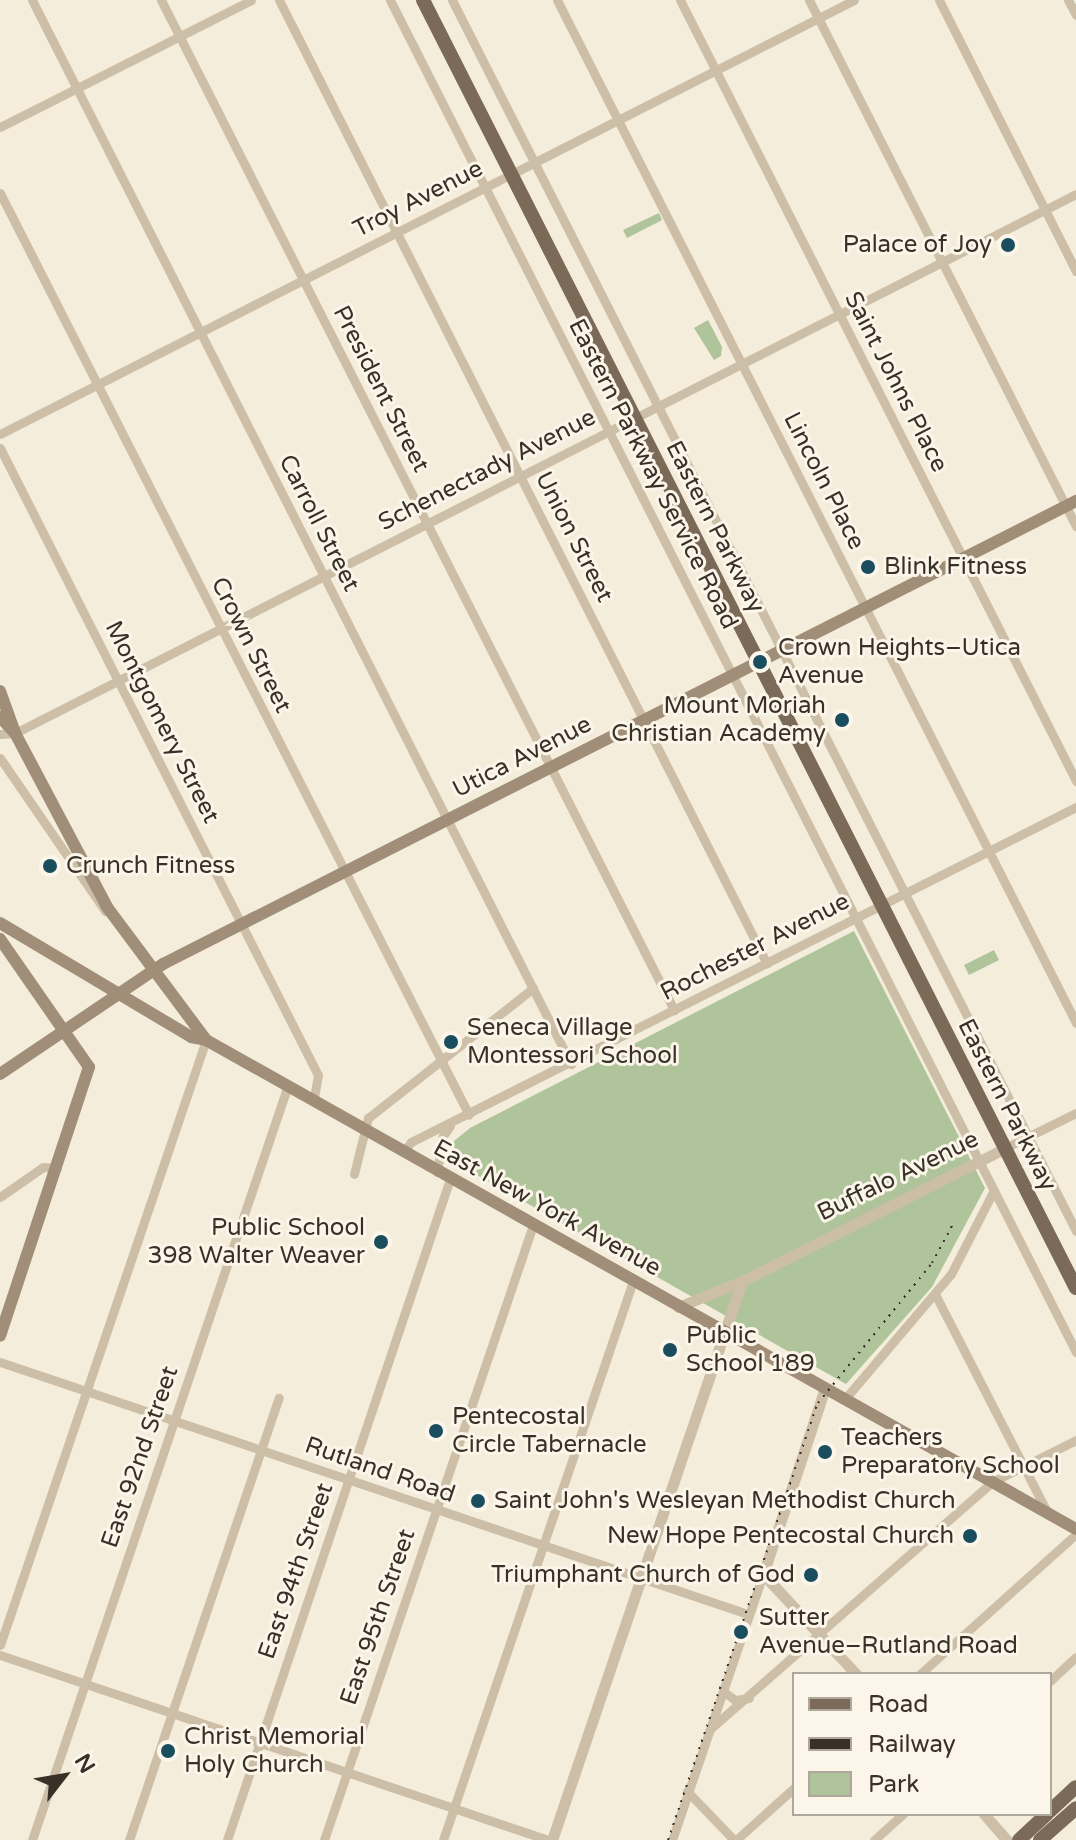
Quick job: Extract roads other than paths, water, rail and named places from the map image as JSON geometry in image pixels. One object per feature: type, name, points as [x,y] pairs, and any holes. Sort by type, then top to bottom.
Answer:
[{"type":"main road","name":"Eastern Parkway","points":[[423,0],[1076,1288]]},
{"type":"main road","name":"Utica Avenue","points":[[0,1074],[151,970],[1071,503]]},
{"type":"main road","points":[[0,691],[15,733],[116,920],[206,1040]]},
{"type":"main road","points":[[0,717],[15,733]]},
{"type":"main road","name":"East New York Avenue","points":[[0,923],[191,1037],[206,1040],[1047,1512],[1076,1532]]},
{"type":"main road","points":[[0,939],[65,1028],[89,1067],[0,1336]]},
{"type":"main road","points":[[1052,1809],[1076,1787]]},
{"type":"main road","points":[[1040,1840],[1076,1808]]},
{"type":"main road","points":[[1019,1840],[1045,1816]]},
{"type":"street","name":"Carroll Street","points":[[32,0],[571,1064]]},
{"type":"street","name":"President Street","points":[[161,0],[674,1010]]},
{"type":"street","points":[[0,127],[251,0]]},
{"type":"street","name":"Union Street","points":[[279,0],[767,964]]},
{"type":"street","name":"Eastern Parkway Service Road","points":[[390,0],[1076,1352]]},
{"type":"street","name":"Eastern Parkway Service Road","points":[[452,0],[1076,1231]]},
{"type":"street","name":"Lincoln Place","points":[[557,0],[1076,1023]]},
{"type":"street","name":"Saint Johns Place","points":[[680,0],[1076,781]]},
{"type":"street","points":[[809,0],[942,262],[1071,503],[1076,526]]},
{"type":"street","name":"Troy Avenue","points":[[0,434],[854,0]]},
{"type":"street","points":[[939,0],[1076,271]]},
{"type":"street","points":[[1068,0],[1076,15]]},
{"type":"street","name":"Crown Street","points":[[0,193],[469,1115]]},
{"type":"street","name":"Schenectady Avenue","points":[[0,734],[15,733],[1076,194]]},
{"type":"street","name":"Montgomery Street","points":[[0,448],[318,1075],[313,1102]]},
{"type":"street","points":[[0,758],[97,901],[116,920]]},
{"type":"street","name":"Rochester Avenue","points":[[403,1152],[411,1142],[1076,807]]},
{"type":"street","points":[[354,1174],[368,1118],[533,988]]},
{"type":"street","points":[[0,1645],[206,1040]]},
{"type":"street","name":"East 92nd Street","points":[[32,1840],[287,1088]]},
{"type":"street","name":"Buffalo Avenue","points":[[678,1307],[742,1281],[1076,1113]]},
{"type":"street","points":[[437,1172],[443,1136],[452,1124]]},
{"type":"street","points":[[0,1197],[43,1167],[57,1168]]},
{"type":"street","name":"East 94th Street","points":[[227,1840],[450,1179]]},
{"type":"street","points":[[844,1400],[935,1294],[966,1248],[994,1190]]},
{"type":"street","name":"East 95th Street","points":[[324,1840],[533,1225]]},
{"type":"street","points":[[443,1840],[633,1281]]},
{"type":"street","points":[[0,1655],[550,1840],[742,1281]]},
{"type":"street","points":[[935,1294],[1047,1512]]},
{"type":"street","points":[[0,1310],[12,1301]]},
{"type":"street","name":"Rutland Road","points":[[0,1362],[748,1614]]},
{"type":"street","points":[[672,1840],[825,1388]]},
{"type":"street","points":[[129,1840],[279,1398]]},
{"type":"street","points":[[710,1729],[750,1698],[992,1482],[1076,1440]]},
{"type":"street","points":[[922,1672],[1076,1532]]},
{"type":"street","points":[[763,1574],[854,1672]]},
{"type":"street","points":[[1052,1679],[1076,1657]]},
{"type":"street","points":[[723,1691],[735,1700],[750,1698]]},
{"type":"street","points":[[687,1791],[735,1840],[792,1790]]},
{"type":"street","points":[[874,1840],[901,1816]]},
{"type":"street","points":[[986,1816],[1007,1840]]},
{"type":"railway","points":[[668,1840],[818,1403],[932,1263],[953,1224]]},
{"type":"place","name":"Palace of Joy","points":[[1008,245]]},
{"type":"place","name":"Blink Fitness","points":[[868,567]]},
{"type":"place","name":"Crown Heights–Utica Avenue","points":[[760,662]]},
{"type":"place","name":"Mount Moriah Christian Academy","points":[[842,720]]},
{"type":"place","name":"Crunch Fitness","points":[[50,866]]},
{"type":"place","name":"Seneca Village Montessori School","points":[[451,1042]]},
{"type":"place","name":"Public School 398 Walter Weaver","points":[[381,1242]]},
{"type":"place","name":"Public School 189","points":[[670,1350]]},
{"type":"place","name":"Pentecostal Circle Tabernacle","points":[[436,1431]]},
{"type":"place","name":"Teachers Preparatory School","points":[[825,1452]]},
{"type":"place","name":"Saint John's Wesleyan Methodist Church","points":[[478,1501]]},
{"type":"place","name":"New Hope Pentecostal Church","points":[[970,1536]]},
{"type":"place","name":"Triumphant Church of God","points":[[811,1575]]},
{"type":"place","name":"Sutter Avenue–Rutland Road","points":[[741,1632]]},
{"type":"place","name":"Christ Memorial Holy Church","points":[[168,1751]]}]
